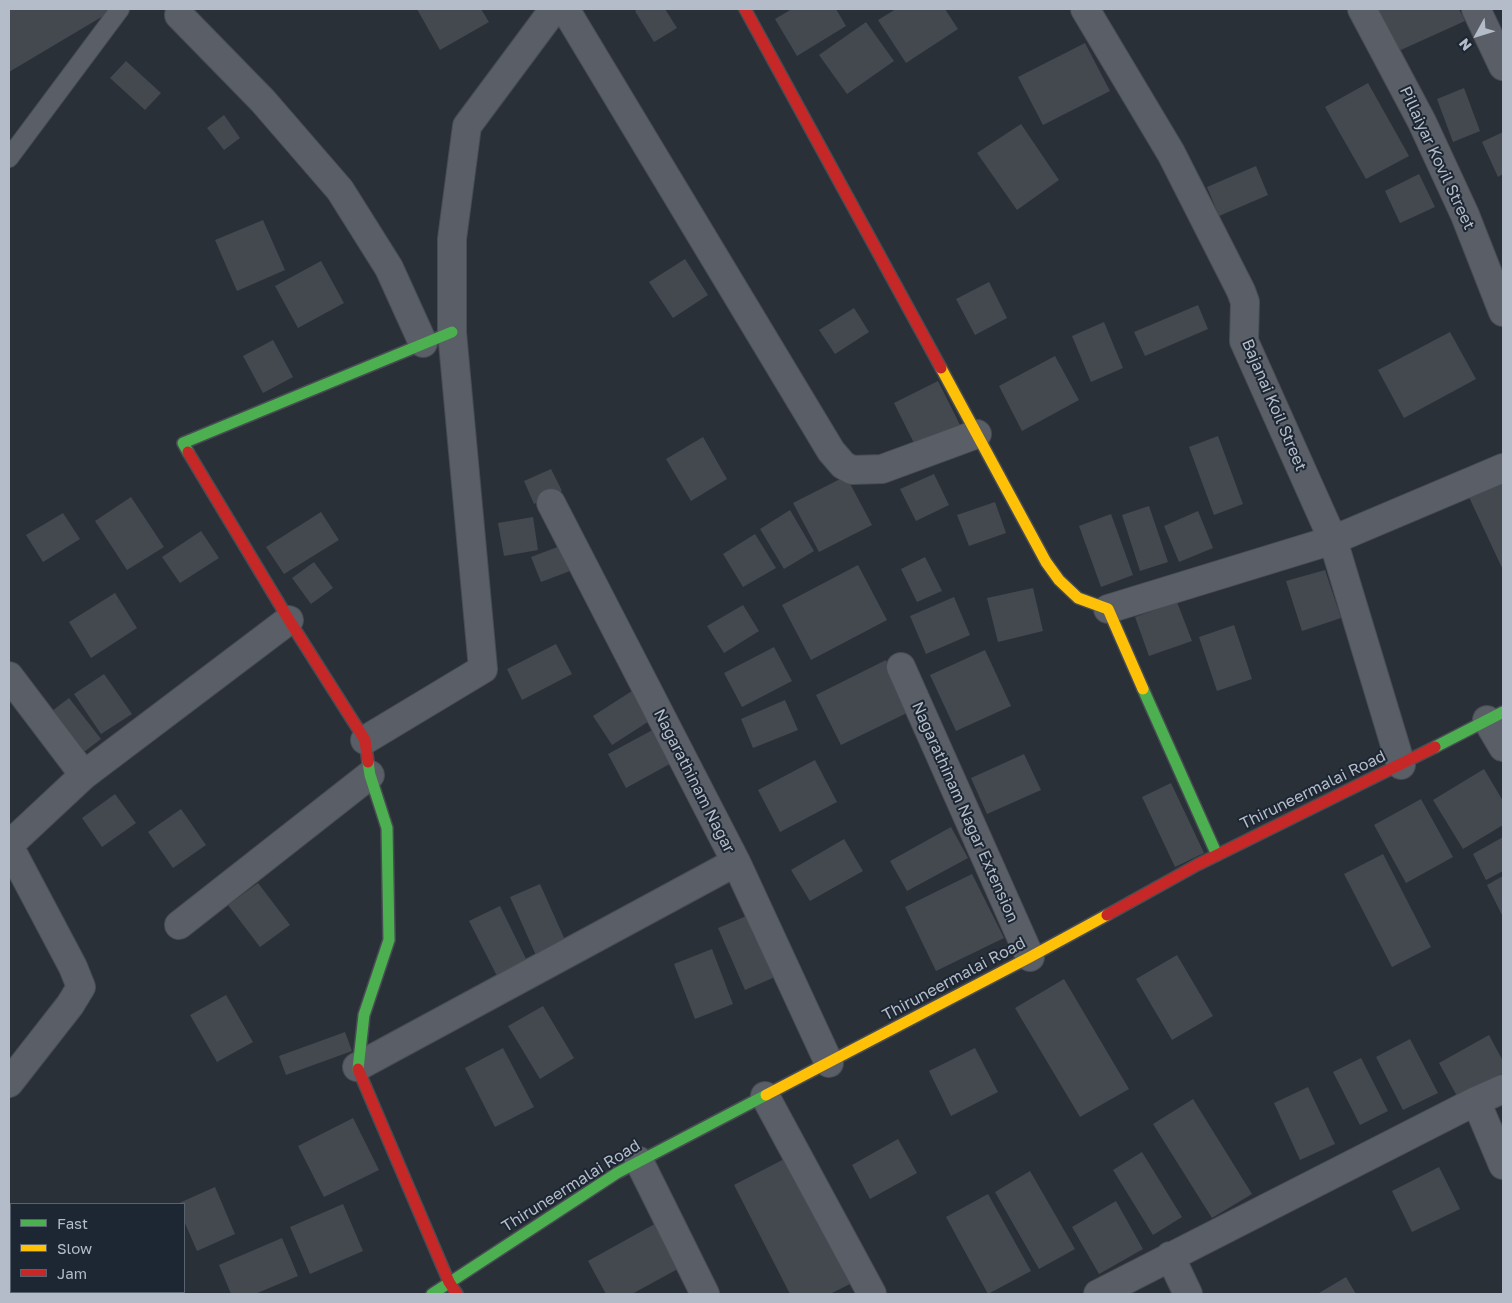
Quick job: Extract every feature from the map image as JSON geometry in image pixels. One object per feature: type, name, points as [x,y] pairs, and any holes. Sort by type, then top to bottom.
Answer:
[{"type":"street","points":[[365,740],[483,669],[452,332],[452,238],[466,126],[554,9]]},
{"type":"street","points":[[565,9],[831,451],[843,465],[852,470],[882,469],[977,434]]},
{"type":"street","points":[[746,9],[1046,562],[1059,580],[1078,598],[1108,609],[1333,540],[1503,468]]},
{"type":"street","name":"Bajanai Koil Street","points":[[1085,9],[1171,153],[1241,291],[1245,302],[1243,332],[1246,348],[1333,540],[1401,765]]},
{"type":"street","name":"Pillaiyar Kovil Street","points":[[1362,9],[1422,122],[1465,216],[1503,312]]},
{"type":"street","points":[[1487,12],[1503,66]]},
{"type":"street","points":[[179,16],[263,101],[340,190],[389,268],[423,343]]},
{"type":"street","points":[[452,332],[184,444],[288,620],[365,740],[370,775],[387,828],[389,940],[364,1015],[357,1067],[449,1282],[457,1294]]},
{"type":"street","name":"Nagarathinam Nagar","points":[[551,503],[736,862],[829,1063]]},
{"type":"street","points":[[1108,609],[1217,855]]},
{"type":"street","points":[[9,1083],[70,1005],[80,987],[73,967],[9,845],[84,775],[288,620]]},
{"type":"street","name":"Nagarathinam Nagar Extension","points":[[901,667],[1030,957]]},
{"type":"street","points":[[9,676],[84,775]]},
{"type":"street","points":[[1495,716],[1503,747]]},
{"type":"street","name":"Thiruneermalai Road","points":[[432,1294],[617,1173],[639,1161],[1030,957],[1217,855],[1401,765],[1495,716]]},
{"type":"street","points":[[179,925],[370,775]]},
{"type":"street","points":[[357,1067],[736,862]]},
{"type":"street","points":[[1098,1294],[1503,1089]]},
{"type":"street","points":[[765,1096],[872,1294]]},
{"type":"street","points":[[1476,1101],[1503,1165]]},
{"type":"street","points":[[639,1161],[705,1294]]},
{"type":"street","points":[[1170,1256],[1188,1294]]},
{"type":"lane","points":[[9,158],[120,9]]},
{"type":"building","points":[[9,9],[115,9],[9,72]]},
{"type":"building","points":[[417,9],[481,9],[489,22],[440,50]]},
{"type":"building","points":[[638,9],[665,9],[677,28],[654,42],[635,11]]},
{"type":"building","points":[[792,9],[836,9],[846,26],[797,56],[775,19]]},
{"type":"building","points":[[896,9],[945,9],[958,29],[906,63],[878,20]]},
{"type":"building","points":[[1371,9],[1459,9],[1465,21],[1392,54]]},
{"type":"building","points":[[866,22],[894,61],[847,94],[819,55]]},
{"type":"building","points":[[1085,43],[1110,91],[1043,125],[1018,77]]},
{"type":"building","points":[[126,61],[161,93],[145,110],[110,78]]},
{"type":"building","points":[[1368,83],[1409,156],[1366,179],[1325,107]]},
{"type":"building","points":[[1464,88],[1480,131],[1453,142],[1437,99]]},
{"type":"building","points":[[224,115],[240,138],[224,150],[207,128]]},
{"type":"building","points":[[1021,124],[1059,180],[1017,210],[977,153]]},
{"type":"building","points":[[1503,132],[1503,174],[1498,177],[1482,142]]},
{"type":"building","points":[[1256,166],[1268,195],[1219,216],[1207,187]]},
{"type":"building","points":[[1419,174],[1435,207],[1400,223],[1385,191]]},
{"type":"building","points":[[263,220],[285,270],[237,291],[215,240]]},
{"type":"building","points":[[685,259],[708,295],[673,318],[649,282]]},
{"type":"building","points":[[321,261],[344,303],[298,328],[275,286]]},
{"type":"building","points":[[989,282],[1007,318],[975,335],[956,299]]},
{"type":"building","points":[[1198,305],[1208,329],[1145,356],[1134,332]]},
{"type":"building","points":[[854,308],[869,332],[835,354],[819,330]]},
{"type":"building","points":[[1104,322],[1123,368],[1091,382],[1072,336]]},
{"type":"building","points":[[1450,332],[1476,379],[1404,418],[1378,370]]},
{"type":"building","points":[[273,340],[293,377],[263,393],[243,356]]},
{"type":"building","points":[[1055,356],[1079,400],[1022,431],[999,386]]},
{"type":"building","points":[[938,381],[961,427],[917,449],[894,403]]},
{"type":"building","points":[[1218,436],[1243,504],[1214,515],[1189,447]]},
{"type":"building","points":[[703,437],[727,479],[691,501],[666,459]]},
{"type":"building","points":[[551,469],[562,491],[534,504],[524,481]]},
{"type":"building","points":[[934,474],[949,505],[916,521],[900,489]]},
{"type":"building","points":[[846,476],[872,525],[819,552],[793,503]]},
{"type":"building","points":[[1503,479],[1503,570],[1468,495]]},
{"type":"building","points":[[131,497],[164,547],[127,570],[95,521]]},
{"type":"building","points":[[995,502],[1006,533],[969,546],[957,515]]},
{"type":"building","points":[[1149,506],[1168,562],[1140,571],[1122,515]]},
{"type":"building","points":[[790,510],[814,551],[784,569],[760,529]]},
{"type":"building","points":[[1198,511],[1213,548],[1179,562],[1164,526]]},
{"type":"building","points":[[321,512],[339,540],[284,574],[266,547]]},
{"type":"building","points":[[63,513],[80,539],[43,562],[26,535]]},
{"type":"building","points":[[1111,514],[1133,575],[1101,587],[1079,526]]},
{"type":"building","points":[[533,517],[538,550],[504,556],[498,523]]},
{"type":"building","points":[[201,531],[219,558],[180,583],[162,557]]},
{"type":"building","points":[[755,534],[776,568],[743,587],[723,554]]},
{"type":"building","points":[[568,543],[578,568],[541,582],[531,557]]},
{"type":"building","points":[[925,557],[942,591],[917,602],[901,569]]},
{"type":"building","points":[[314,562],[333,588],[311,604],[292,578]]},
{"type":"building","points":[[858,565],[887,620],[811,660],[782,605]]},
{"type":"building","points":[[1325,570],[1341,618],[1302,631],[1286,581]]},
{"type":"building","points":[[1033,588],[1043,631],[998,642],[987,598]]},
{"type":"building","points":[[115,593],[137,628],[91,658],[69,622]]},
{"type":"building","points":[[954,597],[970,635],[926,654],[910,616]]},
{"type":"building","points":[[1177,602],[1192,641],[1149,656],[1135,617]]},
{"type":"building","points":[[743,605],[759,631],[724,653],[707,626]]},
{"type":"building","points":[[1234,625],[1252,679],[1217,691],[1199,637]]},
{"type":"building","points":[[556,644],[572,674],[522,700],[507,669]]},
{"type":"building","points":[[774,647],[792,681],[742,707],[724,673]]},
{"type":"building","points":[[985,650],[1011,706],[956,731],[930,675]]},
{"type":"building","points":[[886,660],[911,711],[841,745],[816,695]]},
{"type":"building","points":[[104,674],[132,714],[101,734],[74,694]]},
{"type":"building","points":[[635,689],[654,718],[612,745],[593,716]]},
{"type":"building","points":[[69,698],[101,739],[80,755],[48,714]]},
{"type":"building","points":[[785,700],[798,730],[753,748],[741,719]]},
{"type":"building","points":[[658,727],[677,760],[626,788],[608,754]]},
{"type":"building","points":[[1024,754],[1041,790],[987,814],[971,778]]},
{"type":"building","points":[[815,760],[837,802],[780,832],[758,790]]},
{"type":"building","points":[[1484,769],[1503,801],[1503,825],[1463,849],[1433,800]]},
{"type":"building","points":[[1171,783],[1204,853],[1175,867],[1142,797]]},
{"type":"building","points":[[115,794],[136,823],[102,847],[82,818]]},
{"type":"building","points":[[1421,799],[1453,857],[1406,883],[1374,825]]},
{"type":"building","points":[[181,809],[206,845],[173,868],[148,832]]},
{"type":"building","points":[[951,827],[968,858],[907,891],[890,861]]},
{"type":"building","points":[[1503,837],[1503,871],[1486,880],[1473,854]]},
{"type":"building","points":[[844,839],[863,871],[810,901],[791,870]]},
{"type":"building","points":[[1383,854],[1431,947],[1392,967],[1344,874]]},
{"type":"building","points":[[972,874],[1004,938],[936,971],[905,907]]},
{"type":"building","points":[[1503,876],[1503,917],[1487,885]]},
{"type":"building","points":[[258,883],[290,925],[260,947],[228,905]]},
{"type":"building","points":[[540,884],[569,949],[539,962],[510,897]]},
{"type":"building","points":[[500,906],[527,961],[497,976],[469,921]]},
{"type":"building","points":[[756,912],[782,974],[745,990],[718,928]]},
{"type":"building","points":[[712,949],[733,1004],[695,1019],[674,964]]},
{"type":"building","points":[[1177,955],[1213,1016],[1172,1040],[1136,979]]},
{"type":"building","points":[[1064,979],[1129,1089],[1080,1117],[1015,1008]]},
{"type":"building","points":[[226,995],[253,1042],[217,1062],[190,1015]]},
{"type":"building","points":[[543,1006],[574,1058],[540,1079],[508,1026]]},
{"type":"building","points":[[345,1032],[352,1051],[286,1075],[279,1056]]},
{"type":"building","points":[[1489,1035],[1503,1061],[1503,1073],[1458,1098],[1439,1063]]},
{"type":"building","points":[[1410,1039],[1438,1093],[1403,1110],[1376,1057]]},
{"type":"building","points":[[503,1048],[534,1107],[495,1127],[465,1068]]},
{"type":"building","points":[[975,1048],[998,1092],[951,1116],[929,1071]]},
{"type":"building","points":[[1361,1058],[1388,1111],[1360,1125],[1333,1072]]},
{"type":"building","points":[[1308,1087],[1335,1144],[1300,1160],[1274,1103]]},
{"type":"building","points":[[1193,1099],[1252,1194],[1212,1218],[1153,1124]]},
{"type":"building","points":[[353,1118],[379,1170],[324,1197],[298,1146]]},
{"type":"building","points":[[898,1139],[917,1173],[870,1199],[852,1165]]},
{"type":"building","points":[[1142,1152],[1182,1217],[1153,1235],[1113,1170]]},
{"type":"building","points":[[786,1158],[850,1284],[830,1294],[790,1294],[734,1185]]},
{"type":"building","points":[[1439,1167],[1460,1209],[1412,1232],[1392,1191]]},
{"type":"building","points":[[1030,1171],[1075,1249],[1039,1269],[995,1192]]},
{"type":"building","points":[[215,1187],[235,1234],[197,1251],[185,1223],[185,1203],[179,1203]]},
{"type":"building","points":[[988,1194],[1031,1271],[988,1294],[946,1217]]},
{"type":"building","points":[[1116,1201],[1143,1249],[1099,1274],[1072,1227]]},
{"type":"building","points":[[343,1204],[363,1251],[310,1274],[290,1227]]},
{"type":"building","points":[[660,1221],[685,1265],[632,1294],[606,1294],[588,1261]]},
{"type":"building","points":[[282,1238],[298,1276],[255,1294],[231,1294],[219,1265]]},
{"type":"building","points":[[1346,1277],[1356,1294],[1319,1293]]},
{"type":"traffic: fast","points":[[188,452],[183,443],[452,332]]},
{"type":"traffic: fast","points":[[1143,689],[1217,855]]},
{"type":"traffic: fast","points":[[1435,747],[1503,712]]},
{"type":"traffic: fast","points":[[358,1069],[364,1015],[389,940],[387,828],[370,775],[368,762]]},
{"type":"traffic: fast","points":[[432,1294],[617,1173],[766,1095]]},
{"type":"traffic: slow","points":[[941,368],[1046,562],[1059,580],[1078,598],[1108,609],[1143,689]]},
{"type":"traffic: slow","points":[[766,1095],[1107,915]]},
{"type":"traffic: jam","points":[[745,9],[941,368]]},
{"type":"traffic: jam","points":[[188,452],[289,620],[365,740],[368,762]]},
{"type":"traffic: jam","points":[[1107,915],[1197,865],[1435,747]]},
{"type":"traffic: jam","points":[[358,1069],[449,1282],[457,1294]]}]
